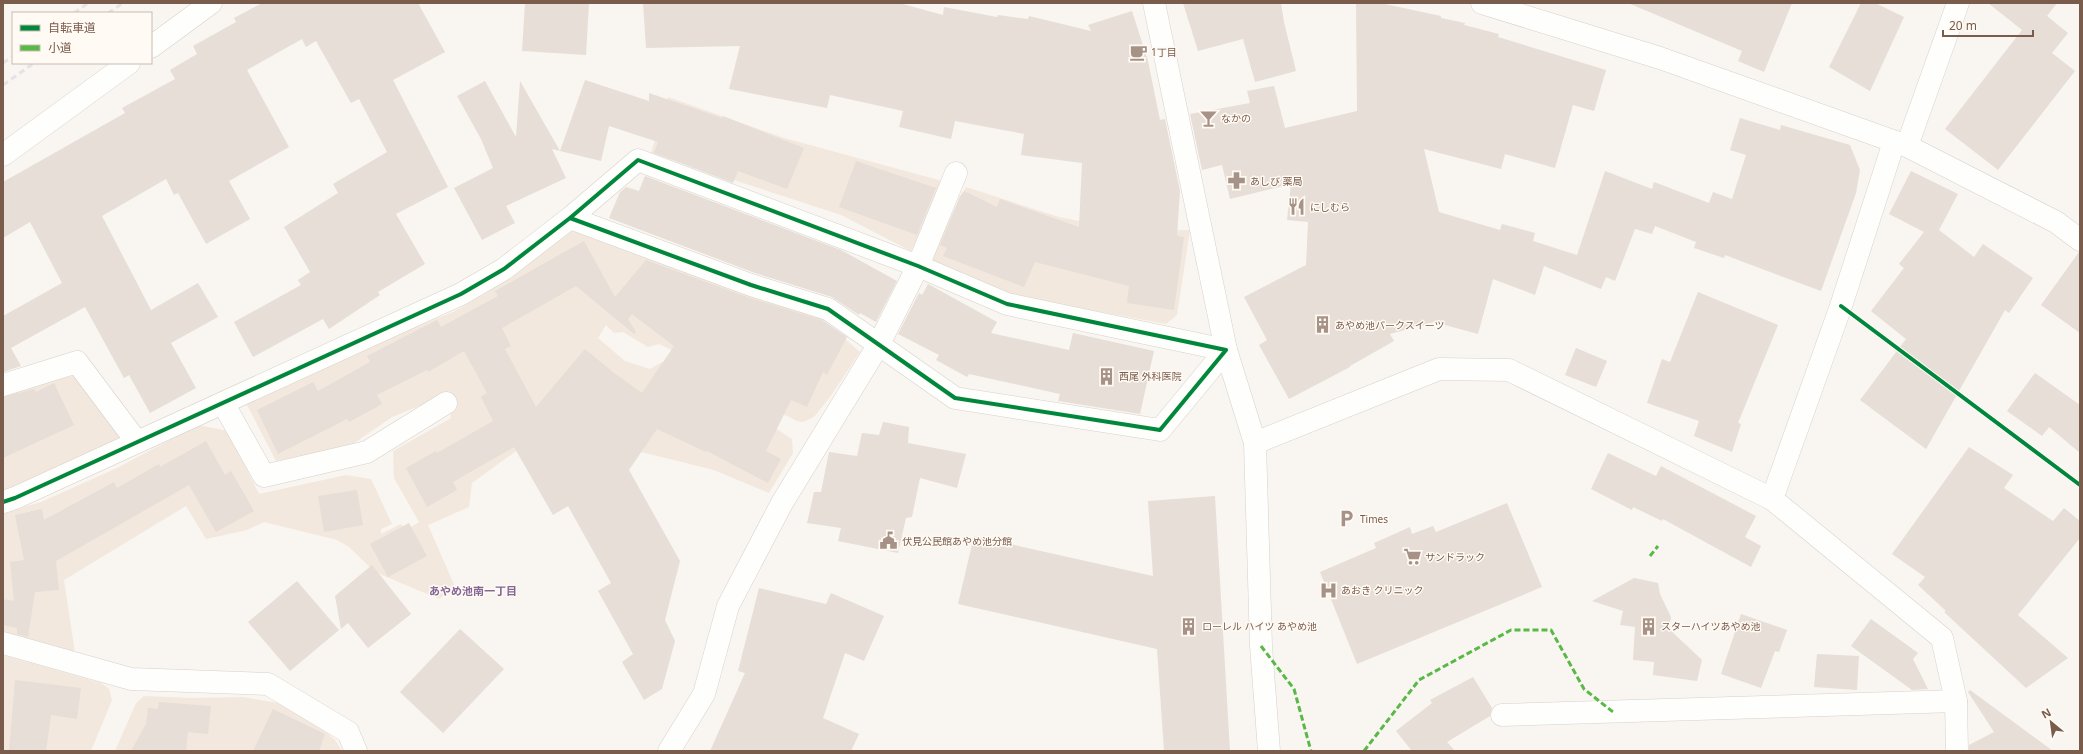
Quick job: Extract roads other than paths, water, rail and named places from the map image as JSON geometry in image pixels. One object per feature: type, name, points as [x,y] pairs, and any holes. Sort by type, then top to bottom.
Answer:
[{"type":"street","points":[[152,46],[211,3]]},
{"type":"street","points":[[1154,3],[1226,350],[1255,443],[1261,646],[1269,751]]},
{"type":"street","points":[[1482,3],[1660,58],[1900,144],[2056,222],[2080,240]]},
{"type":"street","points":[[1772,499],[1900,144],[1958,3]]},
{"type":"street","points":[[4,151],[128,64]]},
{"type":"street","points":[[3,502],[15,498],[461,294],[504,269],[570,218],[638,160],[918,266],[1007,304],[1226,350]]},
{"type":"street","points":[[669,751],[704,694],[728,606],[782,503],[879,344],[918,266],[956,173]]},
{"type":"street","points":[[570,218],[751,285],[828,309],[955,398],[1160,430],[1226,350]]},
{"type":"street","points":[[3,385],[76,362],[137,442]]},
{"type":"street","points":[[1255,443],[1439,369],[1509,370],[1772,499],[1942,638],[1956,701],[1956,751]]},
{"type":"street","points":[[223,403],[264,476],[367,452],[446,403]]},
{"type":"street","points":[[3,642],[132,679],[268,684],[348,732],[356,751]]},
{"type":"street","points":[[1502,715],[1956,701]]},
{"type":"railway","points":[[75,12],[88,3]]},
{"type":"railway","points":[[110,12],[123,3]]},
{"type":"railway","points":[[3,63],[12,57]]},
{"type":"railway","points":[[3,85],[33,64]]},
{"type":"place","name":"1丁目","points":[[1138,52]]},
{"type":"place","name":"なかの","points":[[1208,118]]},
{"type":"place","name":"あしび 薬局","points":[[1237,181]]},
{"type":"place","name":"にしむら","points":[[1297,207]]},
{"type":"place","name":"あやめ池パークスイーツ","points":[[1322,325]]},
{"type":"place","name":"西尾 外科医院","points":[[1106,376]]},
{"type":"place","name":"Times","points":[[1347,519]]},
{"type":"place","name":"伏見公民館あやめ池分館","points":[[889,541]]},
{"type":"place","name":"サンドラック","points":[[1412,557]]},
{"type":"place","name":"あおき クリニック","points":[[1328,590]]},
{"type":"place","name":"ローレル ハイツ あやめ池","points":[[1189,626]]},
{"type":"place","name":"スターハイツあやめ池","points":[[1648,626]]},
{"type":"district","name":"あやめ池南一丁目","points":[[473,590]]}]
